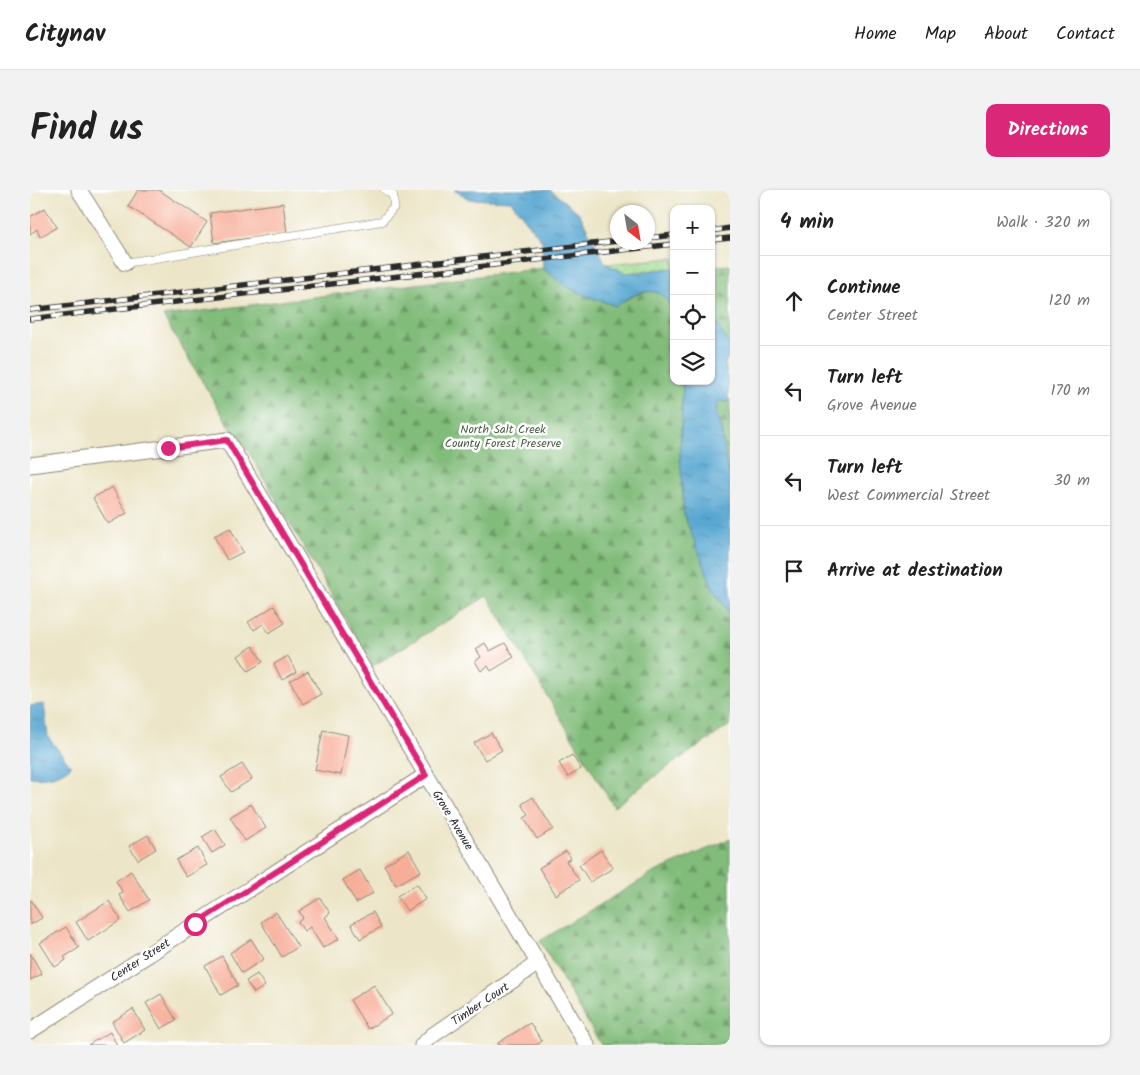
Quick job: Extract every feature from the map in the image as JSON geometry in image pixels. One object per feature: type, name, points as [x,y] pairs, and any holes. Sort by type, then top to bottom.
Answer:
[{"type":"street","points":[[79,190],[125,263]]},
{"type":"street","name":"Grove Avenue","points":[[30,465],[227,440],[587,1045]]},
{"type":"street","name":"Center Street","points":[[30,1030],[426,775]]},
{"type":"street","name":"Timber Court","points":[[422,1045],[433,1035],[538,963]]},
{"type":"lane","points":[[125,263],[382,221],[394,207],[393,195],[386,190]]},
{"type":"green space","points":[[670,258],[670,268],[626,273],[606,264]]},
{"type":"green space","points":[[730,265],[730,347],[715,321],[715,266]]},
{"type":"green space","name":"North Salt Creek County Forest Preserve","points":[[543,268],[565,286],[616,306],[638,294],[654,292],[665,298],[670,308],[670,385],[683,385],[680,454],[713,589],[730,614],[730,725],[662,771],[614,807],[487,596],[373,666],[240,437],[232,431],[163,316]]},
{"type":"green space","points":[[730,399],[730,476],[716,412],[719,401],[728,402]]},
{"type":"green space","points":[[730,839],[730,1044],[601,1045],[540,941],[653,873]]},
{"type":"water","points":[[454,190],[550,190],[579,213],[606,264],[626,273],[670,268],[670,306],[664,296],[652,291],[639,293],[616,306],[565,286],[543,268],[542,241],[511,201],[469,199]]},
{"type":"water","points":[[715,321],[730,347],[729,357],[725,363],[729,398],[728,402],[719,401],[716,412],[730,476],[730,614],[713,589],[684,514],[680,454],[683,385],[715,385]]},
{"type":"water","points":[[44,704],[48,737],[71,766],[52,776],[30,777],[30,706]]},
{"type":"building","points":[[138,190],[159,190],[207,222],[191,247],[128,206]]},
{"type":"building","points":[[283,203],[287,233],[214,243],[210,213]]},
{"type":"building","points":[[45,208],[57,227],[40,237],[37,229],[30,234],[30,217]]},
{"type":"building","points":[[112,487],[127,513],[108,524],[93,498]]},
{"type":"building","points":[[230,528],[243,552],[227,560],[214,536]]},
{"type":"building","points":[[274,606],[285,623],[269,633],[263,624],[254,630],[248,622]]},
{"type":"building","points":[[485,643],[490,651],[505,643],[514,657],[491,671],[488,666],[481,671],[475,661],[481,657],[476,649]]},
{"type":"building","points":[[253,646],[263,662],[248,671],[238,656]]},
{"type":"building","points":[[288,656],[296,672],[282,680],[274,664]]},
{"type":"building","points":[[308,671],[321,694],[303,704],[290,681]]},
{"type":"building","points":[[323,730],[348,735],[341,775],[315,770]]},
{"type":"building","points":[[491,733],[502,750],[485,760],[474,743]]},
{"type":"building","points":[[572,755],[581,769],[568,777],[559,763]]},
{"type":"building","points":[[242,764],[252,779],[231,792],[221,777]]},
{"type":"building","points":[[533,797],[553,829],[537,839],[524,818],[529,815],[522,804]]},
{"type":"building","points":[[251,804],[266,828],[245,841],[230,817]]},
{"type":"building","points":[[215,829],[225,845],[212,853],[202,837]]},
{"type":"building","points":[[148,835],[156,849],[138,860],[129,846]]},
{"type":"building","points":[[198,848],[207,865],[186,877],[176,860]]},
{"type":"building","points":[[409,850],[421,871],[396,885],[384,865]]},
{"type":"building","points":[[601,850],[613,868],[590,882],[579,865]]},
{"type":"building","points":[[566,851],[571,858],[566,861],[579,880],[556,895],[539,868]]},
{"type":"building","points":[[360,870],[373,893],[356,903],[343,880]]},
{"type":"building","points":[[131,871],[149,900],[130,912],[119,895],[123,893],[116,881]]},
{"type":"building","points":[[417,884],[426,899],[407,911],[397,896]]},
{"type":"building","points":[[320,898],[330,913],[325,917],[339,939],[323,948],[310,927],[304,931],[298,922],[303,918],[299,911]]},
{"type":"building","points":[[30,901],[42,918],[30,925]]},
{"type":"building","points":[[109,901],[121,920],[88,941],[76,922]]},
{"type":"building","points":[[276,912],[298,947],[282,957],[261,922]]},
{"type":"building","points":[[373,912],[381,927],[360,939],[351,924]]},
{"type":"building","points":[[66,927],[79,948],[64,957],[66,960],[55,967],[40,943]]},
{"type":"building","points":[[251,939],[264,959],[242,973],[230,953]]},
{"type":"building","points":[[30,953],[42,974],[30,980]]},
{"type":"building","points":[[222,956],[238,985],[221,995],[205,966]]},
{"type":"building","points":[[257,974],[265,986],[254,993],[246,981]]},
{"type":"building","points":[[374,985],[392,1014],[368,1029],[350,1000]]},
{"type":"building","points":[[161,994],[176,1020],[161,1029],[146,1003]]},
{"type":"building","points":[[133,1009],[145,1030],[124,1043],[112,1022]]},
{"type":"building","points":[[530,1023],[542,1041],[536,1045],[499,1045],[498,1043]]},
{"type":"building","points":[[110,1032],[117,1045],[88,1045]]},
{"type":"railway","points":[[715,230],[730,228]]},
{"type":"railway","points":[[655,237],[670,235]]},
{"type":"railway","points":[[715,240],[730,238]]},
{"type":"railway","points":[[30,310],[610,242]]},
{"type":"railway","points":[[30,319],[670,244]]},
{"type":"route","points":[[168,448],[227,440],[426,775],[195,924]]}]
